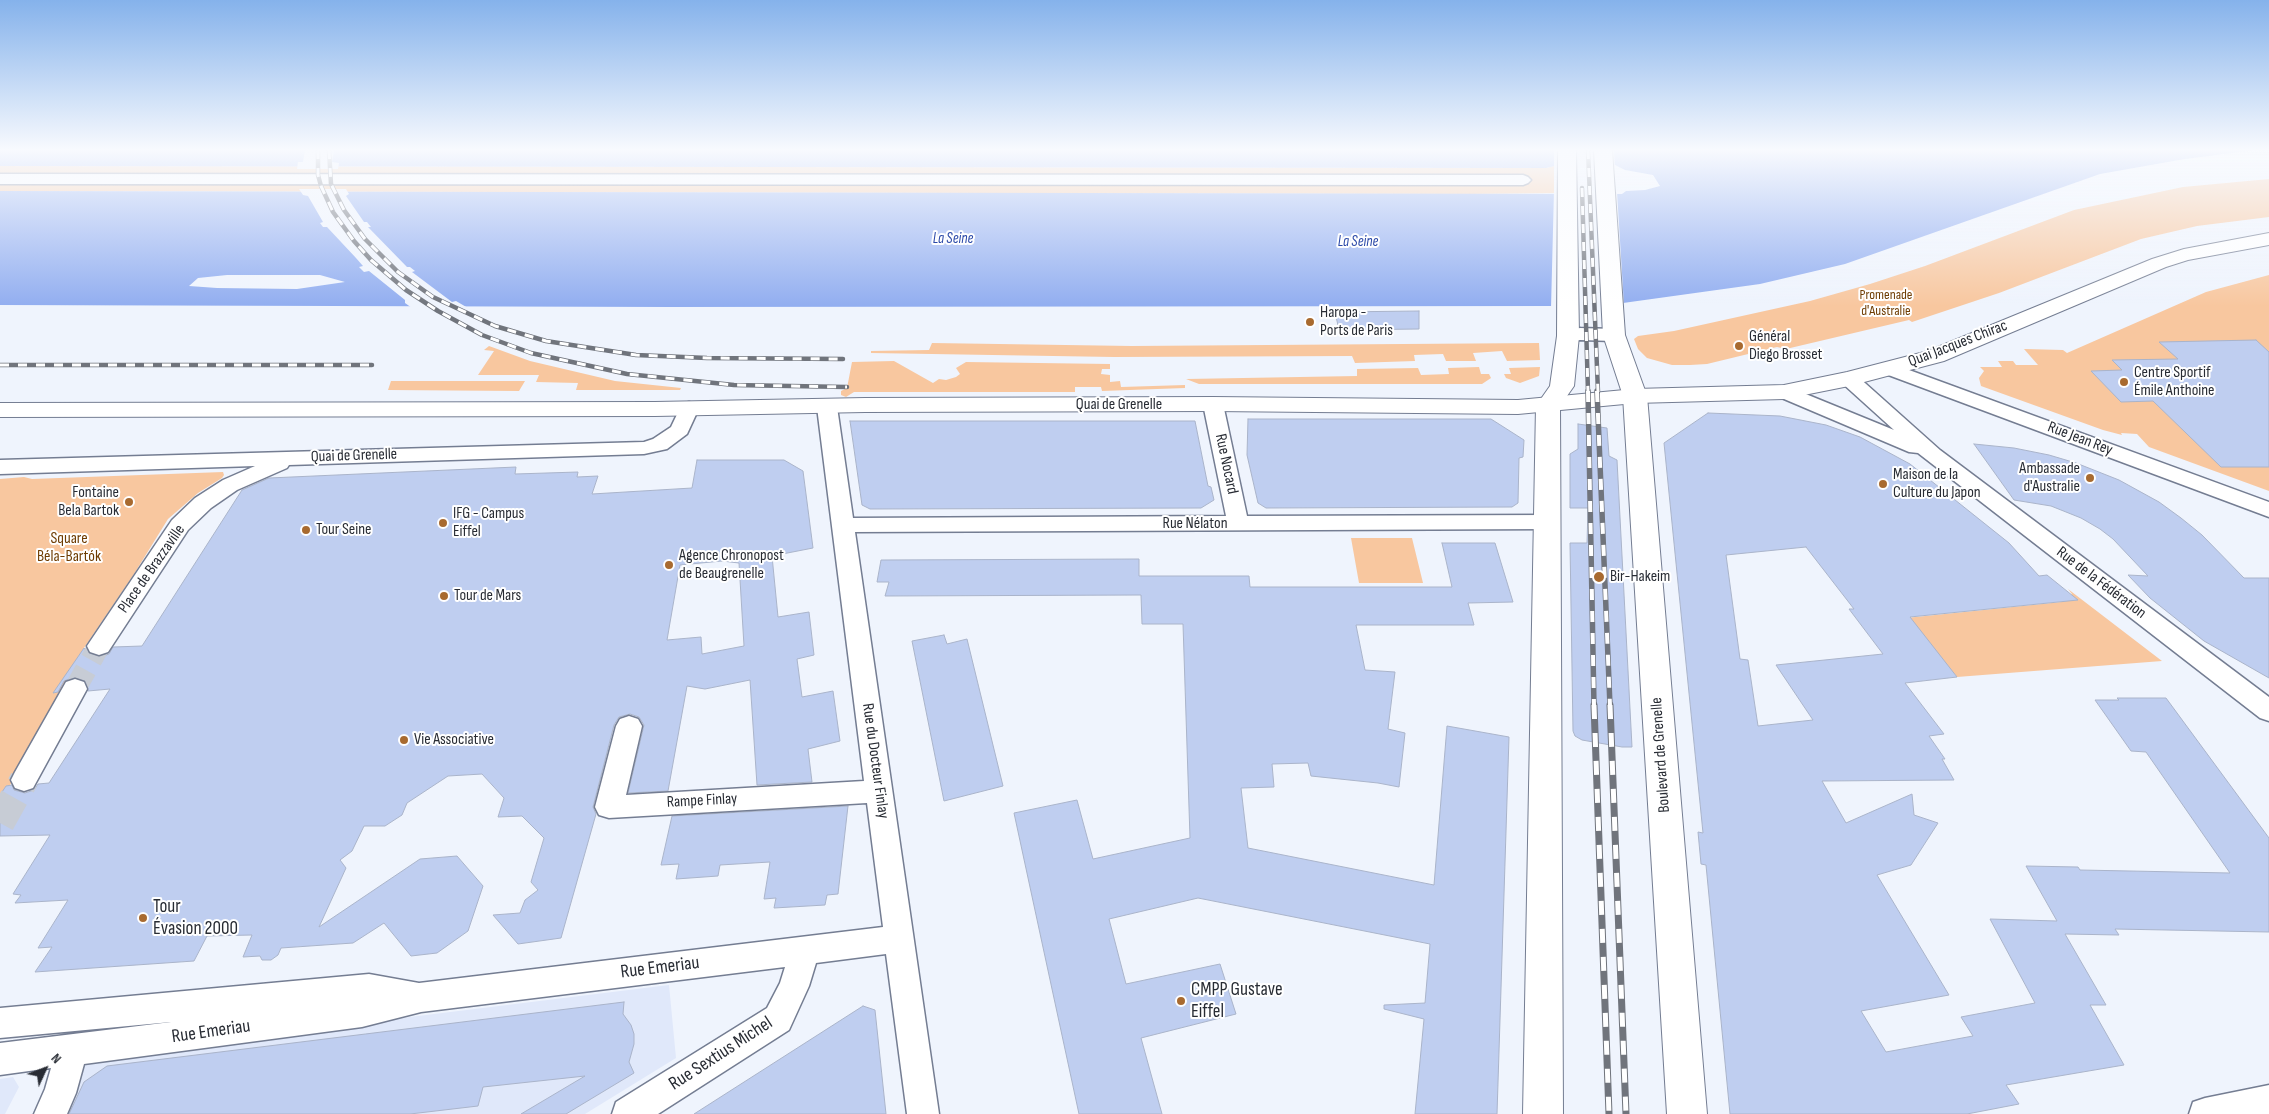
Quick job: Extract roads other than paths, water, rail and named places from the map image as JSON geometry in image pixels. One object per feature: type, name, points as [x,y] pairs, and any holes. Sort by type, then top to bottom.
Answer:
[{"type":"main road","points":[[1543,1114],[1548,406],[1562,386],[1568,336],[1567,202]]},
{"type":"main road","name":"Boulevard de Grenelle","points":[[1606,202],[1614,331],[1635,396],[1687,1114]]},
{"type":"main road","name":"Quai Jacques Chirac","points":[[1548,406],[1583,400],[1635,396],[1784,392],[1850,379],[1936,356],[2159,263],[2184,255],[2269,238]]},
{"type":"main road","name":"Quai de Grenelle","points":[[0,410],[1213,404],[1548,406]]},
{"type":"street","points":[[1568,336],[1614,331]]},
{"type":"street","name":"Rue Jean Rey","points":[[1890,369],[2269,510]]},
{"type":"street","name":"Rue de la Fédération","points":[[1850,379],[1933,455],[2269,711]]},
{"type":"street","name":"Rue de la Fédération","points":[[1784,392],[1933,455]]},
{"type":"street","name":"Rue Nocard","points":[[1213,404],[1238,524]]},
{"type":"street","name":"Rue du Docteur Finlay","points":[[828,407],[923,1114]]},
{"type":"street","name":"Quai de Grenelle","points":[[0,467],[644,448],[660,444],[680,430],[690,408]]},
{"type":"street","name":"Place de Brazzaville","points":[[99,646],[180,525],[203,503],[230,485],[292,458]]},
{"type":"street","name":"Rue Nélaton","points":[[843,525],[1548,522]]},
{"type":"street","points":[[24,780],[75,689]]},
{"type":"street","name":"Rampe Finlay","points":[[629,726],[609,807],[879,791]]},
{"type":"street","name":"Rue Emeriau","points":[[0,1059],[362,1012],[420,996],[899,939]]},
{"type":"street","name":"Rue Sextius Michel","points":[[628,1114],[778,1020],[794,986],[804,950]]},
{"type":"street","name":"Rue Emeriau","points":[[0,1022],[3,1024],[370,988],[420,996]]},
{"type":"street","points":[[50,1114],[60,1093],[72,1051]]},
{"type":"street","points":[[2204,1114],[2269,1101]]},
{"type":"water","name":"La Seine","points":[[0,202],[2021,202],[1845,264],[1760,284],[1623,303],[1551,306],[669,307],[0,305]]},
{"type":"tunnel","points":[[75,689],[99,646]]},
{"type":"tunnel","points":[[0,823],[24,780]]},
{"type":"railway","points":[[328,202],[333,212],[354,241],[371,260],[406,290],[438,311],[482,335],[531,353],[627,374],[734,385],[847,387]]},
{"type":"railway","points":[[340,202],[365,239],[398,272],[433,297],[495,326],[546,341],[636,355],[707,358],[843,359]]},
{"type":"railway","points":[[1582,202],[1588,392]]},
{"type":"railway","points":[[1590,202],[1598,392]]},
{"type":"railway","points":[[0,365],[372,365]]},
{"type":"railway","points":[[1588,391],[1594,706]]},
{"type":"railway","points":[[1597,391],[1610,706]]},
{"type":"railway","points":[[1594,705],[1609,1114]]},
{"type":"railway","points":[[1610,705],[1626,1114]]},
{"type":"place","name":"Haropa - Ports de Paris","points":[[1310,322]]},
{"type":"place","name":"Général Diego Brosset","points":[[1739,346]]},
{"type":"place","name":"Centre Sportif Émile Anthoine","points":[[2124,382]]},
{"type":"place","name":"Ambassade d'Australie","points":[[2090,478]]},
{"type":"place","name":"Maison de la Culture du Japon","points":[[1883,484]]},
{"type":"place","name":"Fontaine Bela Bartok","points":[[129,502]]},
{"type":"place","name":"IFG - Campus Eiffel","points":[[443,523]]},
{"type":"place","name":"Tour Seine","points":[[306,530]]},
{"type":"place","name":"Agence Chronopost de Beaugrenelle","points":[[669,565]]},
{"type":"place","name":"Bir-Hakeim","points":[[1599,577]]},
{"type":"place","name":"Tour de Mars","points":[[444,596]]},
{"type":"place","name":"Vie Associative","points":[[404,740]]},
{"type":"place","name":"Tour Évasion 2000","points":[[143,918]]},
{"type":"place","name":"CMPP Gustave Eiffel","points":[[1181,1001]]},
{"type":"park label","name":"Promenade d'Australie","points":[[1886,304]]},
{"type":"park label","name":"Square Béla-Bartók","points":[[69,548]]}]
